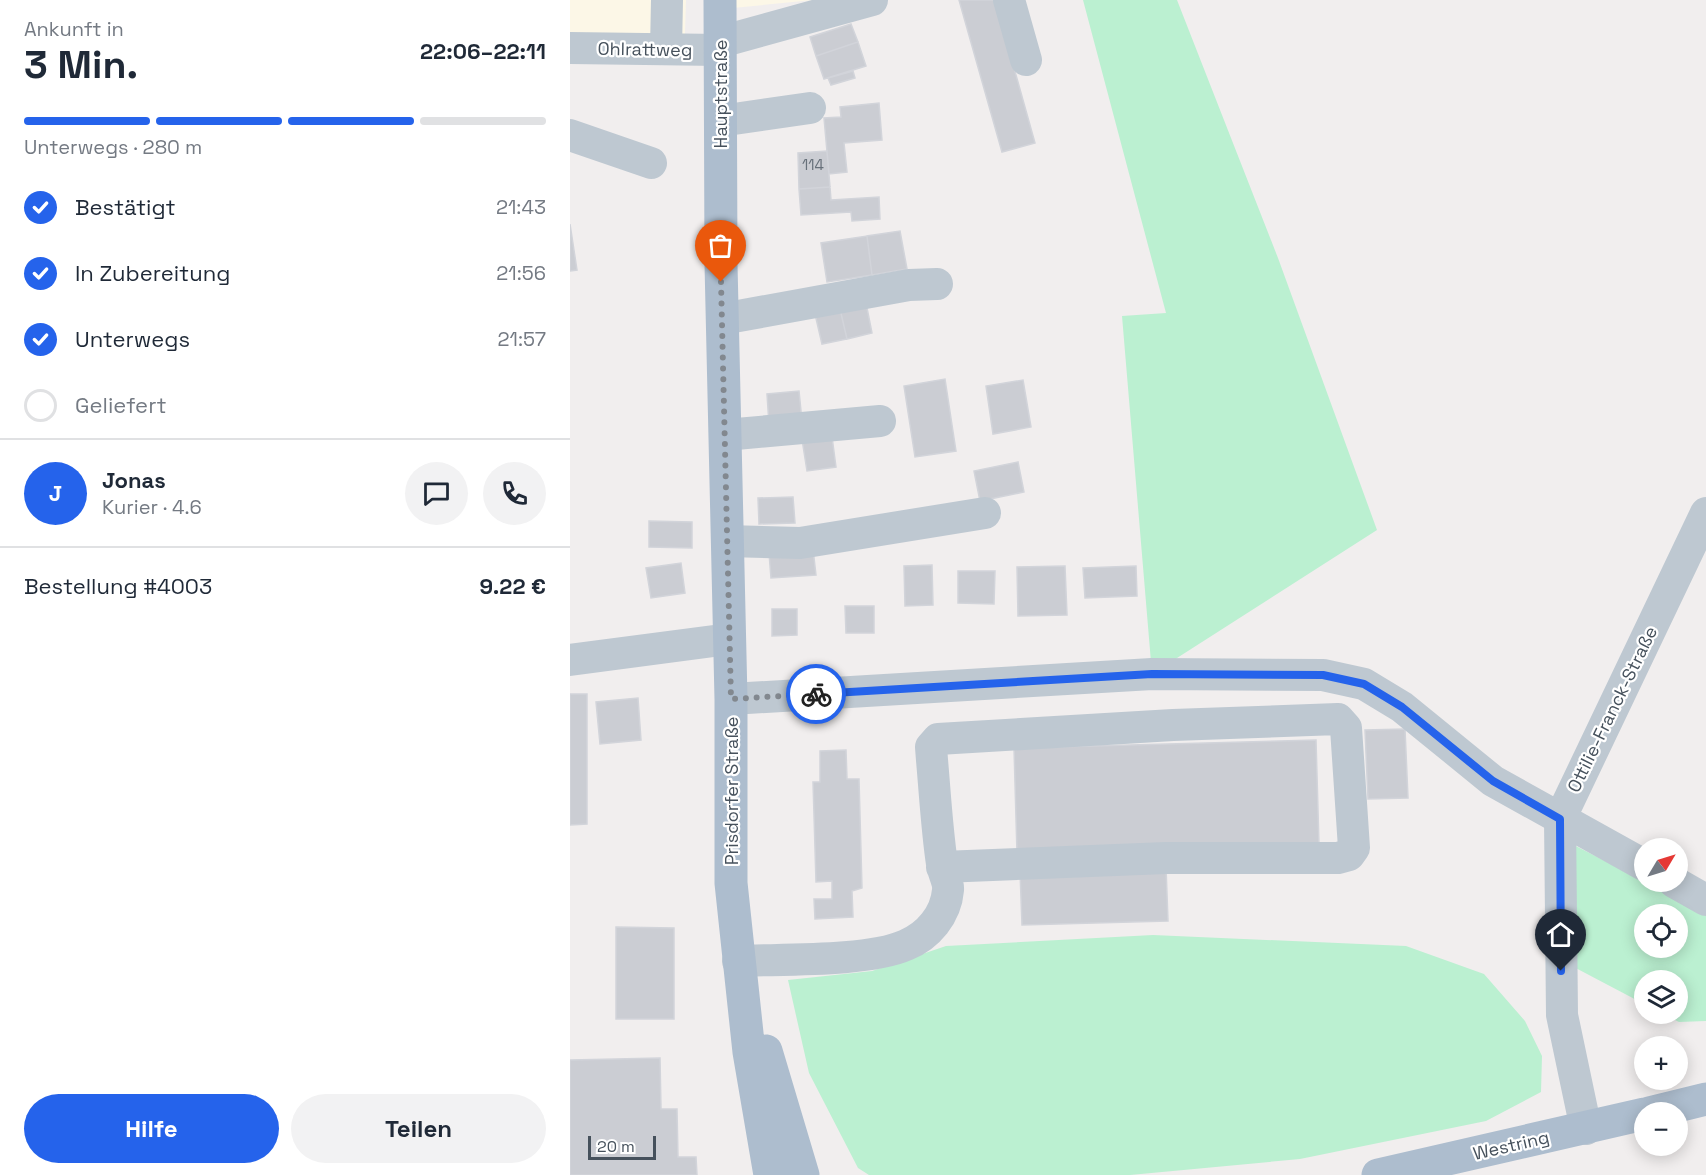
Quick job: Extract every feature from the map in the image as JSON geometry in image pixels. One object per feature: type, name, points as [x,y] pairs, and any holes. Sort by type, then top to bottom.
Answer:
[{"type":"main road","name":"Hauptstraße","points":[[720,0],[720,189]]},
{"type":"main road","name":"Prisdorfer Straße","points":[[720,189],[731,699],[731,883],[749,1052],[770,1175]]},
{"type":"main road","name":"Prisdorfer Straße","points":[[738,961],[805,1171]]},
{"type":"main road","points":[[1688,1103],[1706,1099]]},
{"type":"main road","name":"Westring","points":[[1378,1175],[1634,1117]]},
{"type":"street","points":[[666,49],[667,0]]},
{"type":"street","name":"Ohlrattweg","points":[[570,48],[666,49],[720,46],[872,0]]},
{"type":"street","points":[[1009,0],[1026,60]]},
{"type":"street","points":[[720,121],[810,108]]},
{"type":"street","points":[[570,135],[651,163]]},
{"type":"street","points":[[722,319],[909,285],[937,284]]},
{"type":"street","points":[[725,435],[880,421]]},
{"type":"street","points":[[727,541],[800,543],[985,513]]},
{"type":"street","name":"Ottilie-Franck-Straße","points":[[1586,1129],[1562,1015],[1560,819],[1706,513]]},
{"type":"street","points":[[570,660],[729,639]]},
{"type":"street","points":[[731,699],[1152,674],[1323,675],[1364,684],[1393,702],[1493,781],[1634,860]]},
{"type":"street","points":[[738,961],[868,954],[904,946],[921,937],[933,926],[944,908],[949,888],[942,867],[931,747],[938,739],[1338,719],[1347,728],[1354,848],[1349,855],[1338,858],[1133,859],[942,867]]},
{"type":"street","points":[[1688,890],[1706,900]]},
{"type":"shaded area","points":[[570,0],[686,0],[684,64],[570,60]]},
{"type":"shaded area","points":[[733,0],[813,0],[733,8]]},
{"type":"green space","points":[[1083,0],[1177,0],[1278,258],[1377,530],[1152,674],[1122,316],[1166,313]]},
{"type":"green space","points":[[1570,843],[1634,876],[1634,892],[1665,892],[1706,913],[1706,1021],[1688,1022],[1688,970],[1634,970],[1634,999],[1570,965]]},
{"type":"green space","points":[[1153,935],[1406,946],[1484,974],[1525,1021],[1542,1056],[1541,1092],[1486,1121],[1300,1159],[1130,1175],[869,1175],[858,1168],[809,1073],[788,980],[872,971],[946,946]]},
{"type":"building","points":[[959,0],[995,0],[1035,143],[1002,152]]},
{"type":"building","points":[[851,24],[858,42],[816,56],[810,37]]},
{"type":"building","points":[[858,42],[866,66],[824,79],[816,56]]},
{"type":"building","points":[[853,71],[855,78],[831,85],[828,78]]},
{"type":"building","points":[[879,103],[882,140],[844,143],[847,172],[829,174],[824,118],[841,117],[840,107]]},
{"type":"building","points":[[827,151],[830,187],[799,189],[798,153]]},
{"type":"building","points":[[830,187],[831,200],[879,197],[880,219],[852,221],[851,212],[801,215],[799,189]]},
{"type":"building","points":[[570,224],[577,270],[570,271]]},
{"type":"building","points":[[900,231],[907,269],[872,275],[867,236]]},
{"type":"building","points":[[867,236],[872,275],[827,282],[821,243]]},
{"type":"building","points":[[866,303],[872,333],[847,339],[840,309]]},
{"type":"building","points":[[840,309],[847,339],[822,344],[815,314]]},
{"type":"building","points":[[945,379],[956,451],[915,457],[904,386]]},
{"type":"building","points":[[1023,380],[1031,427],[993,434],[986,386]]},
{"type":"building","points":[[799,391],[802,421],[769,424],[767,394]]},
{"type":"building","points":[[831,429],[836,467],[807,471],[801,433]]},
{"type":"building","points":[[1018,462],[1024,492],[980,501],[974,471]]},
{"type":"building","points":[[793,497],[795,523],[759,524],[758,498]]},
{"type":"building","points":[[649,521],[692,522],[692,548],[649,547]]},
{"type":"building","points":[[813,549],[816,575],[771,578],[769,553]]},
{"type":"building","points":[[681,563],[685,593],[651,598],[646,568]]},
{"type":"building","points":[[932,565],[933,605],[905,606],[904,566]]},
{"type":"building","points":[[1065,566],[1067,615],[1018,616],[1017,567]]},
{"type":"building","points":[[1136,566],[1137,596],[1085,598],[1083,568]]},
{"type":"building","points":[[958,571],[995,571],[994,604],[958,603]]},
{"type":"building","points":[[845,606],[874,606],[874,633],[846,633]]},
{"type":"building","points":[[772,609],[797,609],[797,635],[772,636]]},
{"type":"building","points":[[570,694],[587,694],[587,824],[570,825]]},
{"type":"building","points":[[638,698],[641,740],[600,744],[596,702]]},
{"type":"building","points":[[1405,729],[1408,798],[1368,799],[1365,730]]},
{"type":"building","points":[[1316,740],[1319,845],[1017,853],[1014,748]]},
{"type":"building","points":[[846,750],[847,779],[859,779],[862,888],[852,891],[853,917],[815,919],[814,899],[832,899],[832,881],[816,882],[813,782],[820,782],[820,751]]},
{"type":"building","points":[[1166,867],[1168,921],[1022,925],[1020,871]]},
{"type":"building","points":[[616,927],[674,928],[674,1019],[616,1019]]},
{"type":"building","points":[[660,1058],[661,1109],[677,1109],[678,1157],[696,1157],[697,1175],[570,1175],[570,1060]]},
{"type":"way so far","points":[[721,282],[731,699],[816,694]]},
{"type":"route","points":[[816,694],[1152,674],[1323,675],[1364,684],[1402,707],[1493,781],[1560,819],[1561,971]]}]
